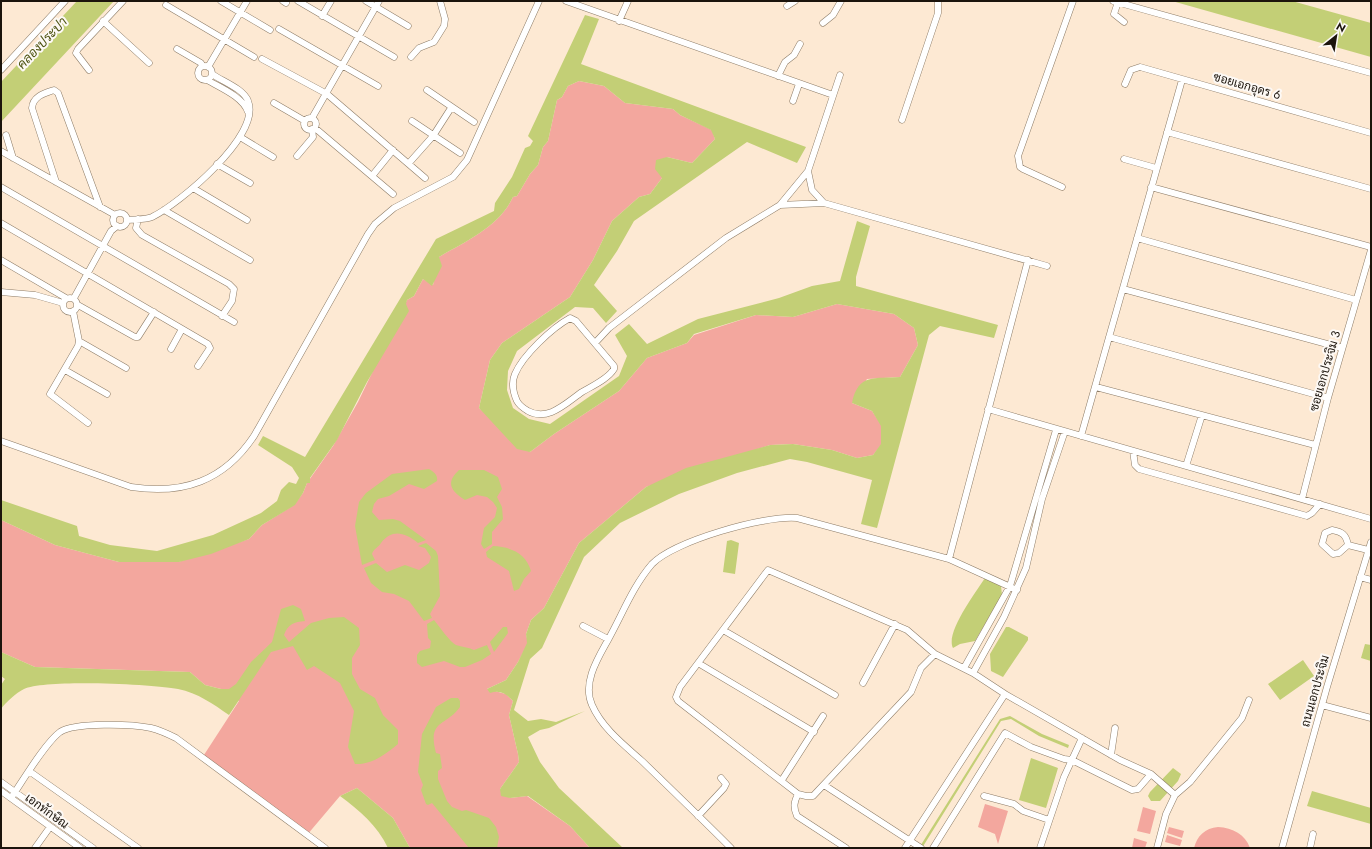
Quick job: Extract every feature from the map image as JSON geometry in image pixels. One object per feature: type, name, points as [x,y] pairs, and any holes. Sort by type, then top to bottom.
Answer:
[{"type":"street","points":[[1,70],[65,1]]},
{"type":"street","points":[[89,70],[76,53],[123,1]]},
{"type":"street","points":[[221,1],[270,30]]},
{"type":"street","points":[[128,220],[150,218],[164,210],[193,188],[217,164],[240,137],[248,121],[246,106],[240,100],[207,80],[200,79],[198,71],[205,66],[246,1]]},
{"type":"street","points":[[298,1],[394,57]]},
{"type":"street","points":[[322,16],[331,1]]},
{"type":"street","points":[[366,1],[377,4],[408,26]]},
{"type":"street","points":[[412,57],[419,48],[434,42],[444,26],[445,19],[440,1]]},
{"type":"street","points":[[1,441],[131,487],[149,489],[179,488],[201,482],[217,473],[237,458],[254,436],[375,224],[394,208],[453,177],[467,160],[539,1]]},
{"type":"street","points":[[566,1],[619,21],[833,95]]},
{"type":"street","points":[[619,21],[628,1]]},
{"type":"street","points":[[787,6],[795,1]]},
{"type":"street","points":[[823,23],[833,15],[841,1]]},
{"type":"street","points":[[902,120],[938,13],[938,1]]},
{"type":"street","points":[[1062,186],[1023,170],[1020,166],[1018,156],[1072,1]]},
{"type":"street","points":[[1124,22],[1114,14],[1116,2],[1371,73]]},
{"type":"street","points":[[305,121],[308,118],[312,118],[327,94],[377,4]]},
{"type":"street","points":[[166,5],[254,57]]},
{"type":"street","points":[[103,22],[149,63]]},
{"type":"street","points":[[279,29],[378,86]]},
{"type":"street","points":[[778,76],[785,62],[794,55],[800,44]]},
{"type":"street","points":[[177,49],[201,63],[211,70],[212,74],[243,94],[248,100],[250,108],[248,114]]},
{"type":"street","points":[[262,58],[327,94],[425,178]]},
{"type":"street","name":"ซอยเอกอุดร 6","points":[[1125,84],[1131,70],[1140,67],[1371,133]]},
{"type":"street","points":[[207,80],[212,74]]},
{"type":"street","points":[[595,343],[609,328],[726,238],[780,205],[808,171],[840,75]]},
{"type":"street","points":[[1081,436],[1182,80]]},
{"type":"street","points":[[793,101],[800,84]]},
{"type":"street","points":[[56,182],[32,108],[36,100],[42,94],[54,90],[58,93],[100,206]]},
{"type":"street","points":[[427,90],[451,108],[474,122]]},
{"type":"street","points":[[274,103],[305,121]]},
{"type":"street","points":[[409,163],[433,136],[451,108]]},
{"type":"street","points":[[297,156],[313,137],[313,129],[316,122],[312,118]]},
{"type":"street","points":[[305,121],[306,128],[313,129],[393,194]]},
{"type":"street","points":[[412,121],[460,153]]},
{"type":"street","points":[[1167,132],[1371,189]]},
{"type":"street","points":[[6,134],[13,158]]},
{"type":"street","points":[[240,137],[273,157]]},
{"type":"street","points":[[372,176],[394,150]]},
{"type":"street","points":[[1,151],[115,215],[123,213],[128,220]]},
{"type":"street","points":[[1124,159],[1156,168]]},
{"type":"street","points":[[217,164],[250,183]]},
{"type":"street","points":[[808,171],[812,190],[824,203]]},
{"type":"street","points":[[1,187],[234,322]]},
{"type":"street","points":[[1151,187],[1371,248]]},
{"type":"street","points":[[193,188],[247,220]]},
{"type":"street","points":[[780,205],[824,203],[1047,266]]},
{"type":"street","points":[[164,210],[250,260]]},
{"type":"street","points":[[115,215],[113,220],[116,226]]},
{"type":"street","points":[[138,219],[136,228],[142,235],[229,284],[234,289],[232,301],[222,316]]},
{"type":"street","points":[[116,226],[124,226],[128,220]]},
{"type":"street","points":[[1,223],[210,346],[209,350],[198,366]]},
{"type":"street","points":[[1,292],[65,300],[74,298],[116,226]]},
{"type":"street","points":[[1136,238],[1356,300]]},
{"type":"street","name":"ซอยเอกประจิม 3","points":[[1302,499],[1328,398],[1371,248]]},
{"type":"street","points":[[1,260],[65,300]]},
{"type":"street","points":[[949,559],[1028,260]]},
{"type":"street","points":[[1123,289],[1342,348]]},
{"type":"street","points":[[74,298],[78,305],[135,337],[138,337],[142,332],[154,312]]},
{"type":"street","points":[[65,300],[65,310],[73,312]]},
{"type":"street","points":[[78,305],[73,312],[78,341],[65,370],[51,392],[51,396],[88,423]]},
{"type":"street","points":[[570,318],[575,319],[595,343],[614,366],[613,372],[550,413],[537,414],[518,404],[512,387],[514,374],[526,356],[540,342],[570,318]]},
{"type":"street","points":[[171,348],[182,329]]},
{"type":"street","points":[[1109,337],[1328,398]]},
{"type":"street","points":[[78,341],[126,368]]},
{"type":"street","points":[[65,370],[107,394]]},
{"type":"street","points":[[1096,387],[1315,446]]},
{"type":"street","points":[[988,409],[1056,430],[1371,519]]},
{"type":"street","points":[[1186,466],[1202,415]]},
{"type":"street","points":[[964,668],[1010,586],[1056,430]]},
{"type":"street","points":[[973,673],[1017,590],[1026,568],[1042,499],[1065,432]]},
{"type":"street","points":[[1133,451],[1135,465],[1139,470],[1307,516],[1320,504]]},
{"type":"street","points":[[731,848],[611,731],[592,705],[589,692],[593,668],[640,580],[653,564],[672,550],[757,521],[780,518],[797,518],[949,559],[1017,590]]},
{"type":"street","points":[[1332,530],[1341,532],[1346,536],[1348,545],[1339,553],[1333,554],[1322,544],[1322,539],[1325,533],[1332,530]]},
{"type":"street","name":"ถนนเอกประจิม","points":[[1282,848],[1322,705],[1371,542]]},
{"type":"street","points":[[1348,545],[1368,550]]},
{"type":"street","points":[[935,654],[921,668],[911,692],[813,796],[798,794],[782,780],[678,701],[676,697],[677,691],[768,570],[907,630],[935,654],[973,673],[1005,694],[1120,760],[1153,776],[1173,793]]},
{"type":"street","points":[[1360,577],[1371,580]]},
{"type":"street","points":[[863,683],[895,624]]},
{"type":"street","points":[[583,626],[608,640]]},
{"type":"street","points":[[723,630],[835,695]]},
{"type":"street","points":[[698,663],[814,732]]},
{"type":"street","points":[[905,848],[1005,694]]},
{"type":"street","points":[[1157,848],[1173,793],[1190,782],[1242,718],[1249,700]]},
{"type":"street","points":[[1322,705],[1371,718]]},
{"type":"street","points":[[782,780],[823,716]]},
{"type":"street","points":[[11,798],[54,738],[65,730],[90,726],[114,725],[150,728],[181,742],[325,848]]},
{"type":"street","points":[[1111,754],[1115,728]]},
{"type":"street","points":[[933,848],[1004,733],[1031,747],[1064,759],[1072,760],[1132,790],[1138,789],[1153,776]]},
{"type":"street","points":[[1040,848],[1048,820],[1082,738]]},
{"type":"street","points":[[29,771],[138,848]]},
{"type":"street","points":[[698,816],[724,788],[726,784],[721,778]]},
{"type":"street","points":[[1,782],[93,848]]},
{"type":"street","points":[[824,785],[919,847]]},
{"type":"street","name":"เอกทักษิณ","points":[[1,791],[80,848]]},
{"type":"street","points":[[798,794],[794,802],[794,809],[797,816],[846,848]]},
{"type":"street","points":[[984,796],[1014,804],[1023,811],[1048,820]]},
{"type":"street","points":[[35,848],[50,827]]},
{"type":"street","points":[[1310,848],[1313,834]]},
{"type":"shaded area","points":[[579,81],[604,86],[625,103],[673,109],[680,115],[712,130],[715,139],[692,163],[667,157],[662,178],[650,194],[639,197],[612,221],[593,260],[570,297],[502,343],[490,360],[479,408],[530,452],[554,434],[619,391],[647,358],[687,343],[694,335],[756,315],[793,317],[837,304],[894,314],[914,328],[918,345],[900,377],[867,379],[852,403],[872,411],[882,426],[882,444],[873,455],[857,458],[832,450],[793,444],[770,445],[646,487],[579,543],[544,608],[531,620],[526,634],[528,643],[518,662],[506,680],[487,689],[506,694],[513,701],[509,715],[519,762],[500,789],[510,798],[527,796],[570,826],[590,848],[410,848],[393,818],[357,788],[340,796],[307,835],[202,758],[239,701],[221,689],[205,685],[190,672],[35,667],[1,652],[1,520],[55,545],[119,562],[178,562],[249,539],[262,525],[294,505],[303,493],[307,483],[333,446],[358,402],[407,300],[414,296],[423,279],[433,285],[439,257],[471,239],[491,225],[507,208],[513,197],[517,196],[530,174],[538,165],[543,147],[548,141],[557,100],[562,97],[568,86]]},
{"type":"shaded area","points":[[985,804],[1008,811],[998,844],[995,834],[978,827]]},
{"type":"shaded area","points":[[1143,807],[1156,811],[1150,834],[1137,831]]},
{"type":"shaded area","points":[[1169,827],[1184,831],[1182,838],[1167,833]]},
{"type":"shaded area","points":[[1218,827],[1233,830],[1242,835],[1250,848],[1194,848],[1199,836],[1202,833],[1209,829]]},
{"type":"shaded area","points":[[1167,835],[1182,840],[1180,846],[1165,842]]},
{"type":"shaded area","points":[[1134,838],[1147,842],[1145,848],[1132,848]]},
{"type":"water","name":"คลองประปา","points":[[77,1],[114,1],[1,122],[1,82]]},
{"type":"water","points":[[1172,1],[1292,1],[1371,23],[1371,57]]},
{"type":"water","points":[[585,15],[599,19],[581,64],[806,147],[797,163],[747,142],[634,221],[617,251],[594,285],[617,311],[606,323],[593,308],[575,307],[517,351],[508,371],[507,390],[513,408],[529,419],[550,424],[619,376],[627,356],[615,335],[629,324],[647,344],[698,319],[779,298],[812,286],[840,281],[857,221],[870,226],[856,277],[856,286],[998,325],[994,338],[940,326],[929,335],[877,528],[861,524],[872,480],[807,462],[790,459],[737,473],[679,494],[620,523],[584,557],[542,648],[530,659],[514,710],[528,721],[541,719],[556,722],[585,711],[549,728],[540,730],[528,737],[540,762],[559,788],[623,848],[590,848],[570,826],[528,796],[510,798],[501,796],[500,789],[519,762],[509,715],[513,701],[502,693],[490,693],[487,689],[506,680],[518,662],[527,643],[526,634],[531,620],[544,608],[579,543],[646,487],[686,468],[770,445],[793,444],[832,450],[857,458],[873,455],[881,444],[881,426],[872,411],[852,403],[855,393],[863,382],[875,378],[900,377],[918,345],[914,328],[894,314],[837,304],[793,317],[756,315],[694,334],[687,343],[647,358],[619,391],[554,434],[530,452],[517,449],[479,408],[490,360],[502,343],[570,297],[593,260],[612,221],[639,197],[650,194],[662,178],[655,169],[656,160],[667,157],[692,163],[715,139],[711,130],[680,115],[673,109],[625,103],[604,86],[579,81],[568,86],[562,97],[557,100],[548,141],[543,147],[538,165],[530,174],[517,196],[513,197],[507,208],[491,225],[471,239],[439,257],[442,266],[432,286],[423,279],[414,296],[407,300],[406,304],[409,311],[367,382],[337,440],[310,478],[310,483],[307,483],[303,493],[295,505],[262,525],[249,539],[211,554],[179,562],[119,562],[55,545],[1,520],[1,500],[77,526],[79,536],[110,545],[157,551],[213,535],[261,513],[277,501],[281,490],[289,482],[296,484],[299,478],[292,467],[258,445],[263,436],[305,457],[436,239],[494,211],[495,203],[512,177],[525,148],[530,146],[533,141],[528,136]]},
{"type":"water","points":[[429,469],[437,477],[437,481],[424,489],[409,484],[389,496],[378,499],[374,504],[372,512],[379,520],[393,519],[400,521],[426,540],[418,543],[403,534],[394,534],[385,539],[375,549],[372,554],[375,560],[362,565],[355,526],[359,502],[366,493],[392,474]]},
{"type":"water","points":[[459,470],[484,470],[498,477],[502,489],[497,497],[502,507],[503,519],[492,532],[492,544],[484,549],[481,544],[484,528],[495,517],[497,508],[487,497],[477,495],[465,500],[453,490],[451,483],[452,479]]},
{"type":"water","points":[[731,540],[739,543],[735,574],[723,572],[727,541]]},
{"type":"water","points":[[426,543],[436,551],[438,556],[440,596],[430,614],[432,618],[424,621],[409,601],[394,594],[382,592],[371,583],[364,568],[376,563],[387,572],[405,565],[419,570],[429,563],[431,557],[425,548],[418,546]]},
{"type":"water","points":[[493,546],[506,548],[517,552],[522,555],[529,565],[531,571],[524,579],[519,589],[514,591],[509,571],[487,557],[486,552]]},
{"type":"water","points":[[985,578],[1001,586],[1002,595],[975,641],[960,644],[953,648],[953,633],[957,623]]},
{"type":"water","points":[[293,605],[301,609],[305,621],[295,623],[287,628],[284,635],[289,642],[311,623],[329,618],[344,617],[359,628],[360,645],[352,658],[352,674],[360,689],[375,698],[383,715],[398,730],[398,744],[373,761],[355,764],[348,747],[354,711],[340,683],[314,666],[307,670],[293,646],[271,652],[229,715],[199,696],[178,689],[146,685],[99,683],[53,684],[24,689],[8,701],[1,709],[1,685],[5,679],[1,676],[1,652],[35,667],[190,672],[205,685],[221,689],[229,689],[236,684],[251,662],[272,642],[281,609]]},
{"type":"water","points":[[434,620],[456,645],[474,650],[487,645],[491,654],[482,660],[465,667],[460,667],[444,661],[422,667],[417,663],[417,655],[420,651],[430,648],[431,641],[428,638],[427,624]]},
{"type":"water","points":[[503,627],[507,627],[508,633],[494,652],[490,642]]},
{"type":"water","points":[[1006,627],[1009,627],[1028,637],[1028,640],[1003,677],[991,671],[990,654]]},
{"type":"water","points":[[1365,644],[1371,645],[1371,661],[1361,658]]},
{"type":"water","points":[[1303,660],[1314,676],[1280,700],[1268,684]]},
{"type":"water","points":[[451,698],[458,698],[460,701],[460,707],[455,713],[439,725],[434,734],[436,753],[440,754],[442,768],[438,771],[438,779],[447,801],[452,807],[489,818],[496,827],[499,837],[497,848],[469,848],[432,803],[428,805],[426,804],[421,790],[423,785],[418,772],[422,734],[436,707]]},
{"type":"water","points":[[1010,716],[1042,734],[1069,745],[1068,748],[1039,736],[1011,719],[1001,721],[922,848],[919,848],[1000,719]]},
{"type":"water","points":[[1031,758],[1058,768],[1046,808],[1019,800]]},
{"type":"water","points":[[1173,768],[1181,774],[1178,781],[1160,801],[1151,801],[1148,796],[1150,792]]},
{"type":"water","points":[[357,788],[393,818],[410,848],[388,848],[379,832],[373,825],[340,796]]},
{"type":"water","points":[[1312,791],[1371,808],[1371,824],[1307,806]]}]
